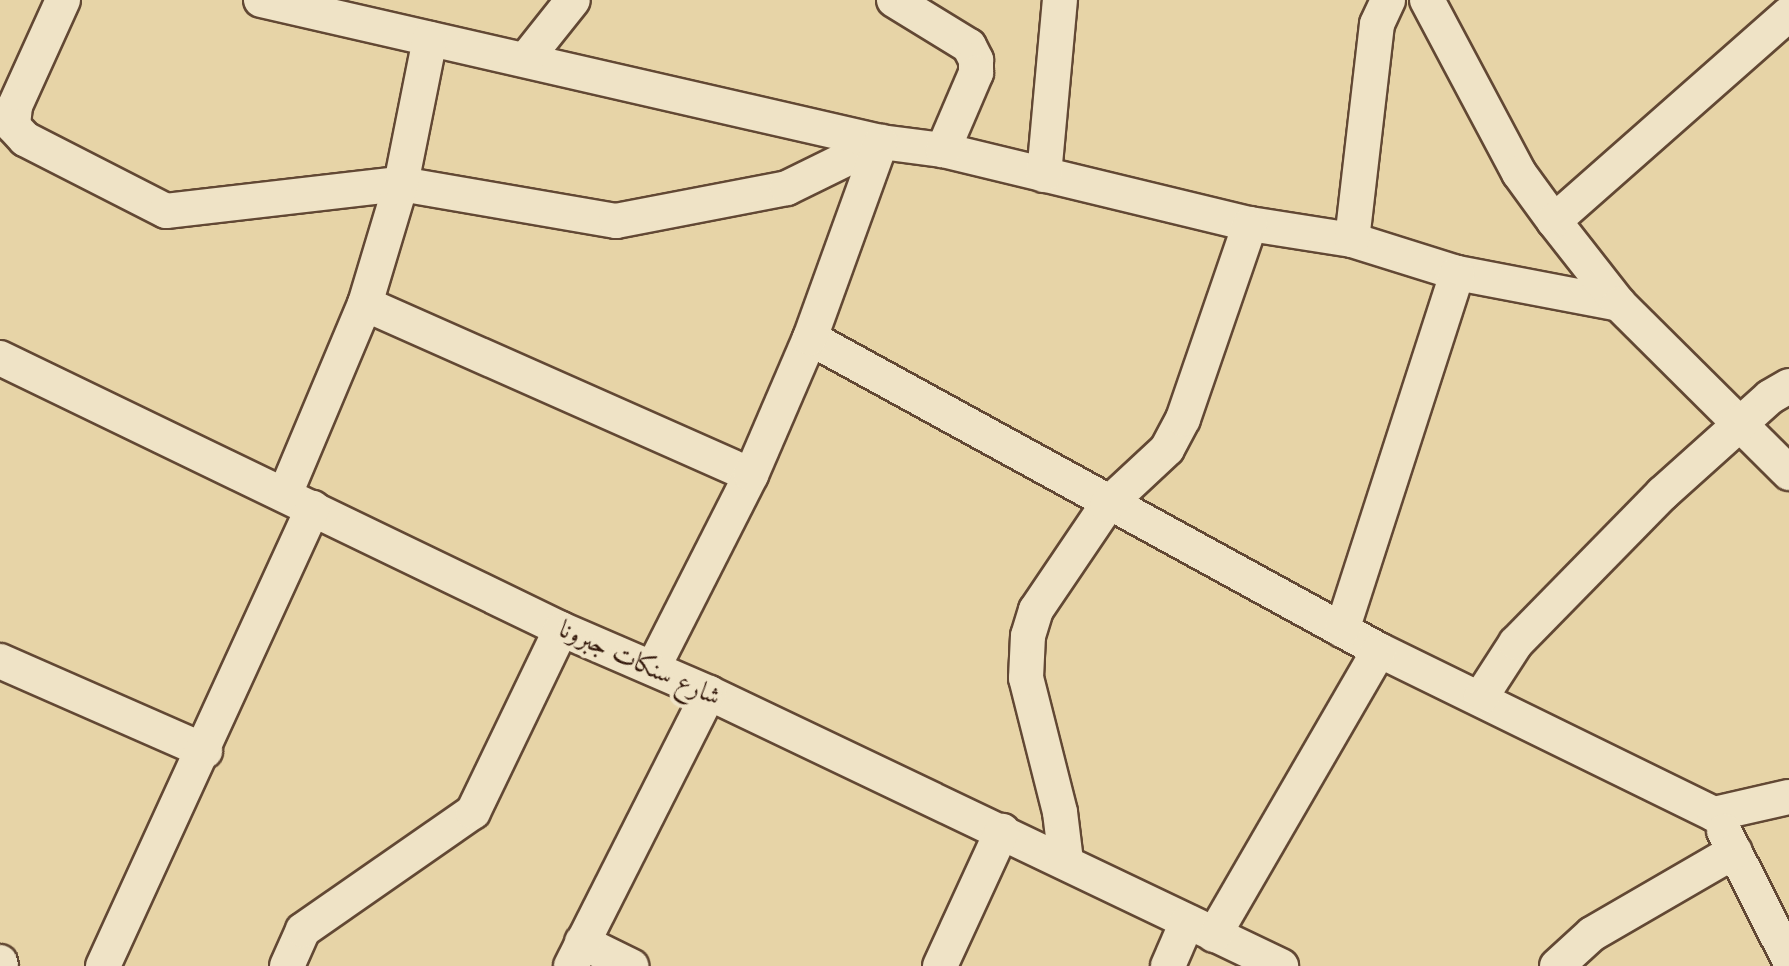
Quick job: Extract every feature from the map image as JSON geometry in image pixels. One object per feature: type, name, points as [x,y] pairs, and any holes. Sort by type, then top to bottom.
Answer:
[{"type":"street","points":[[63,0],[15,106],[13,126],[25,139],[166,211],[401,184],[616,221],[787,188],[881,142]]},
{"type":"street","points":[[261,0],[881,142],[943,150],[1250,224],[1352,240],[1457,273],[1619,304]]},
{"type":"street","points":[[526,59],[573,0]]},
{"type":"street","points":[[894,0],[969,46],[976,60],[976,73],[943,150]]},
{"type":"street","points":[[1044,175],[1060,0]]},
{"type":"street","points":[[1352,240],[1377,24],[1388,0]]},
{"type":"street","points":[[1427,0],[1519,173],[1554,221],[1619,304],[1742,421],[1789,473]]},
{"type":"street","points":[[1554,221],[1789,14]]},
{"type":"street","points":[[103,966],[205,751],[299,501],[365,304],[401,184],[430,39]]},
{"type":"street","points":[[653,668],[751,475],[810,338],[881,142]]},
{"type":"street","points":[[1066,861],[1060,812],[1026,678],[1028,636],[1036,610],[1107,505],[1167,449],[1183,419],[1250,224]]},
{"type":"street","points":[[1342,630],[1457,273]]},
{"type":"street","points":[[365,304],[751,475]]},
{"type":"street","points":[[810,338],[1107,505],[1379,650],[1481,697],[1714,814],[1789,959]]},
{"type":"street","name":"شارع سنكات جبرونا","points":[[0,358],[561,629],[709,693],[1281,966]]},
{"type":"street","points":[[1481,697],[1528,630],[1742,421],[1789,386]]},
{"type":"street","points":[[287,966],[303,930],[473,812],[561,629]]},
{"type":"street","points":[[1168,966],[1201,928],[1379,650]]},
{"type":"street","points":[[0,661],[205,751]]},
{"type":"street","points":[[631,966],[576,954],[709,693]]},
{"type":"street","points":[[1714,814],[1789,797]]},
{"type":"street","points":[[940,966],[1002,831]]},
{"type":"street","points":[[1557,966],[1592,934],[1735,851]]}]
